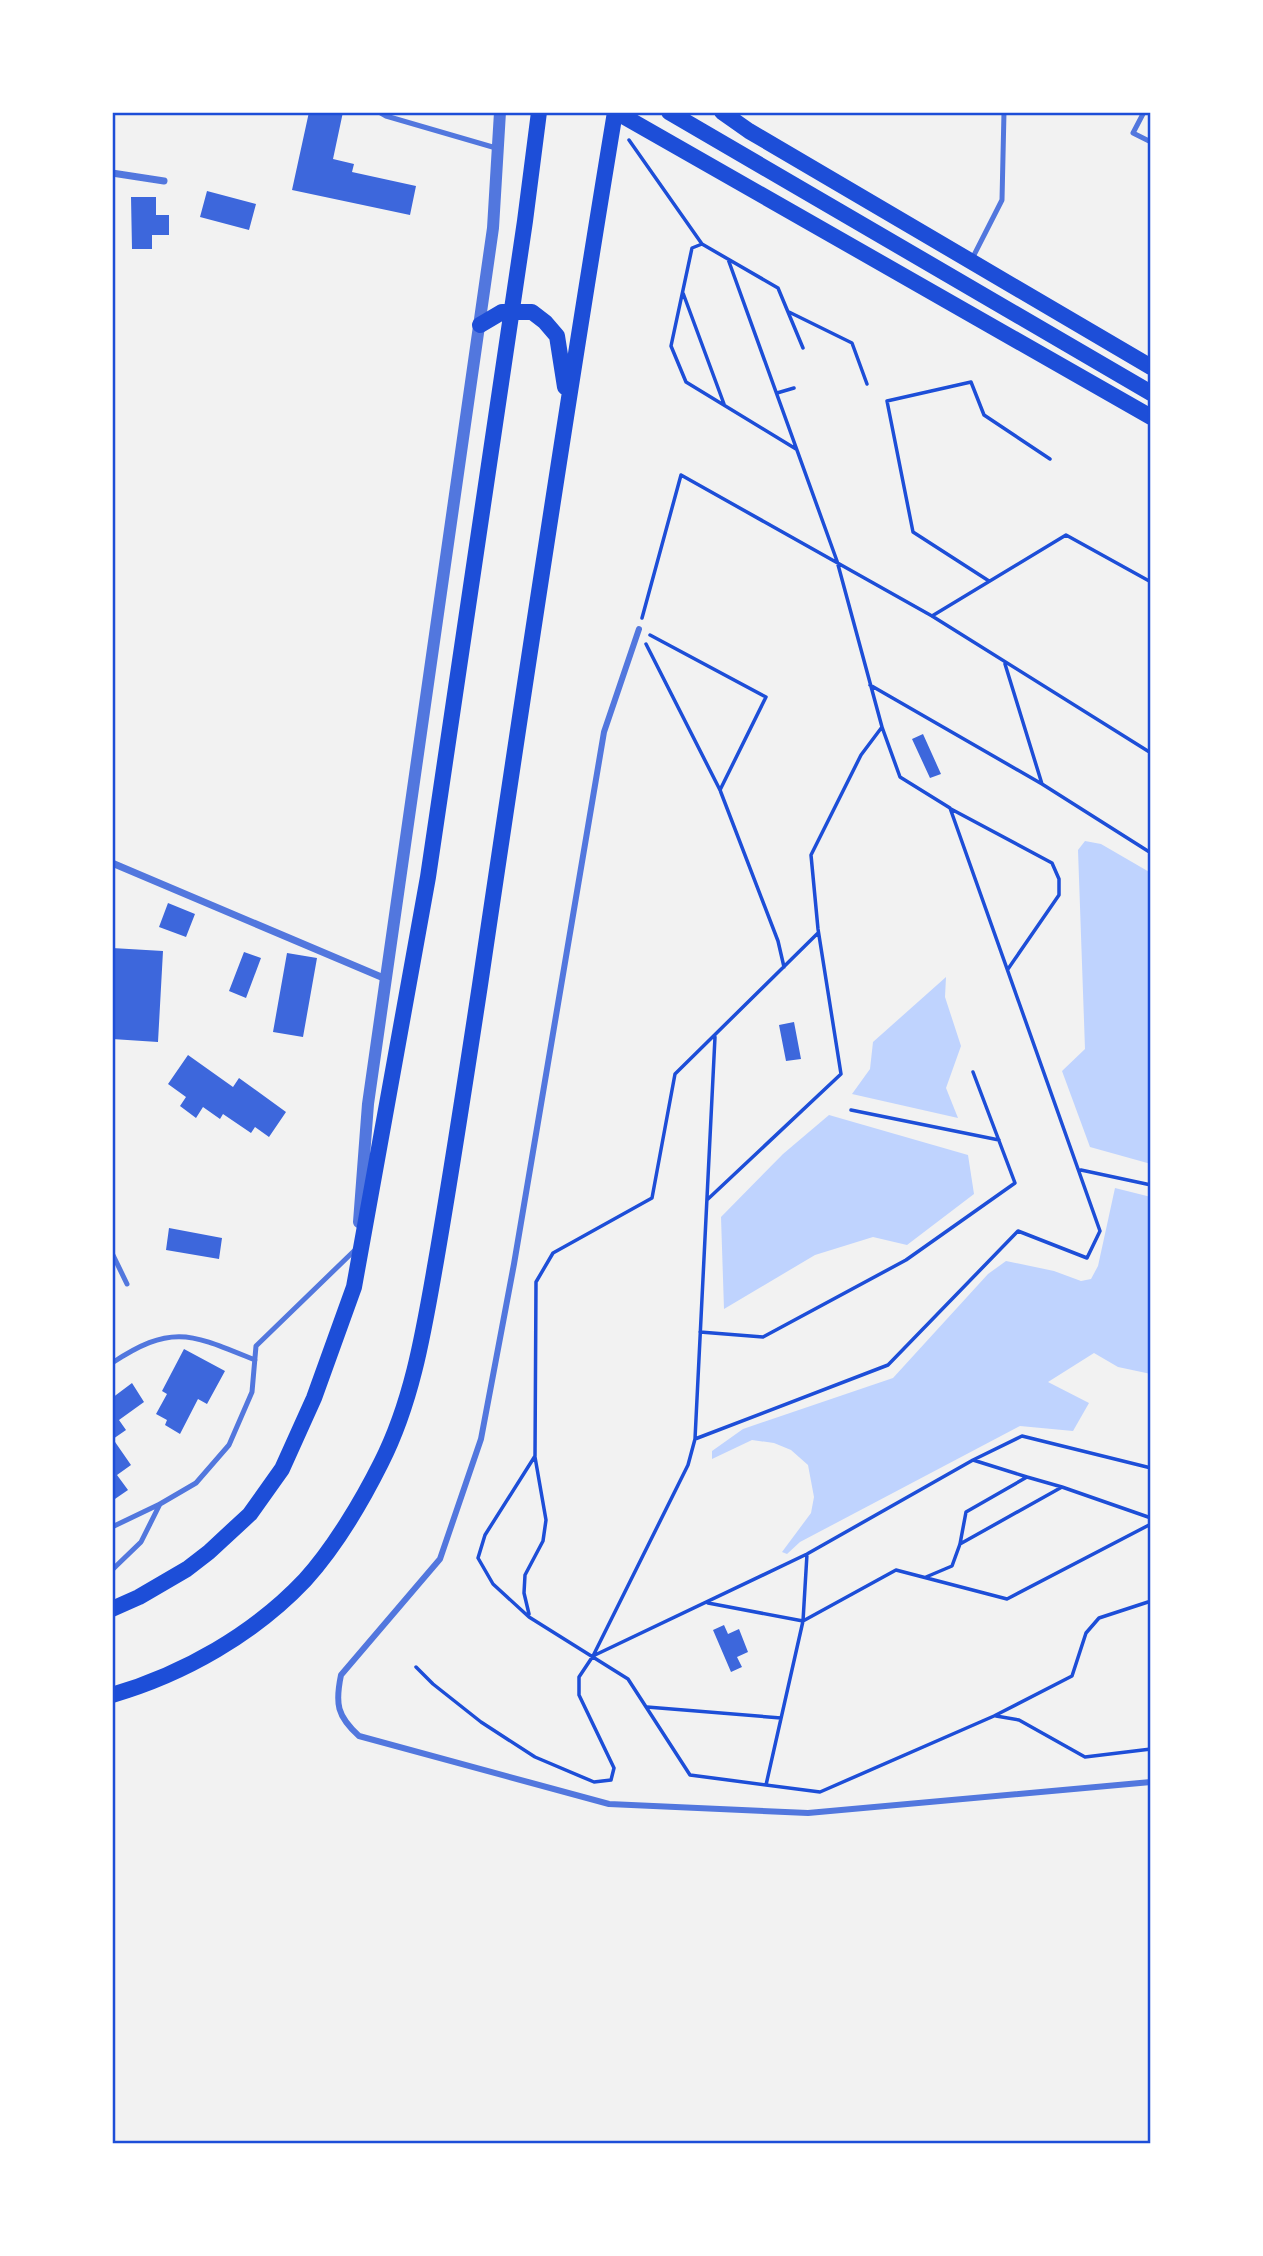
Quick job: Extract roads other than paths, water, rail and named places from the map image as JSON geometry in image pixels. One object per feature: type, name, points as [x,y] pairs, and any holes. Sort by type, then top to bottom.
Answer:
[{"type":"main road","points":[[112,1609],[139,1597],[187,1569],[220,1543],[250,1514],[282,1469],[314,1398],[354,1287],[428,877],[539,112]]},
{"type":"main road","points":[[112,1695],[156,1679],[225,1645],[257,1624],[306,1578],[354,1513],[383,1459],[401,1411],[420,1351],[452,1170],[567,403],[615,112],[1151,417]]},
{"type":"main road","points":[[669,112],[1151,393]]},
{"type":"main road","points":[[722,112],[749,131],[1151,367]]},
{"type":"main road","points":[[480,325],[502,312],[532,312],[545,322],[557,336],[567,403]]},
{"type":"street","points":[[354,1287],[368,1104],[493,228],[500,112]]},
{"type":"street","points":[[112,173],[164,181]]},
{"type":"street","points":[[639,629],[604,732],[514,1264],[481,1439],[440,1559],[341,1675],[337,1698],[344,1723],[359,1736],[609,1804],[808,1813],[1151,1782]]},
{"type":"street","points":[[112,863],[386,979]]},
{"type":"lane","points":[[379,112],[498,149]]},
{"type":"lane","points":[[971,262],[1002,200],[1004,112]]},
{"type":"lane","points":[[1144,112],[1133,133],[1151,142]]},
{"type":"lane","points":[[112,1527],[196,1483],[229,1446],[252,1392],[256,1346],[358,1247]]},
{"type":"lane","points":[[112,1253],[127,1284]]},
{"type":"lane","points":[[112,1363],[136,1347],[158,1338],[176,1336],[205,1340],[255,1360]]},
{"type":"lane","points":[[112,1570],[141,1542],[160,1504]]},
{"type":"water","points":[[1085,841],[1101,844],[1151,873],[1151,1164],[1090,1147],[1062,1071],[1085,1049],[1078,850]]},
{"type":"water","points":[[946,977],[945,997],[961,1046],[946,1088],[958,1118],[852,1094],[870,1069],[873,1042]]},
{"type":"water","points":[[829,1115],[968,1155],[974,1194],[907,1245],[873,1237],[815,1255],[724,1309],[721,1217],[783,1154]]},
{"type":"water","points":[[1115,1188],[1151,1197],[1151,1374],[1118,1367],[1094,1353],[1048,1382],[1089,1403],[1073,1431],[1020,1426],[800,1542],[787,1554],[782,1552],[811,1513],[814,1497],[808,1465],[791,1450],[774,1443],[752,1440],[712,1459],[712,1451],[743,1429],[893,1378],[988,1274],[1006,1261],[1054,1271],[1081,1281],[1091,1279],[1098,1266]]}]
